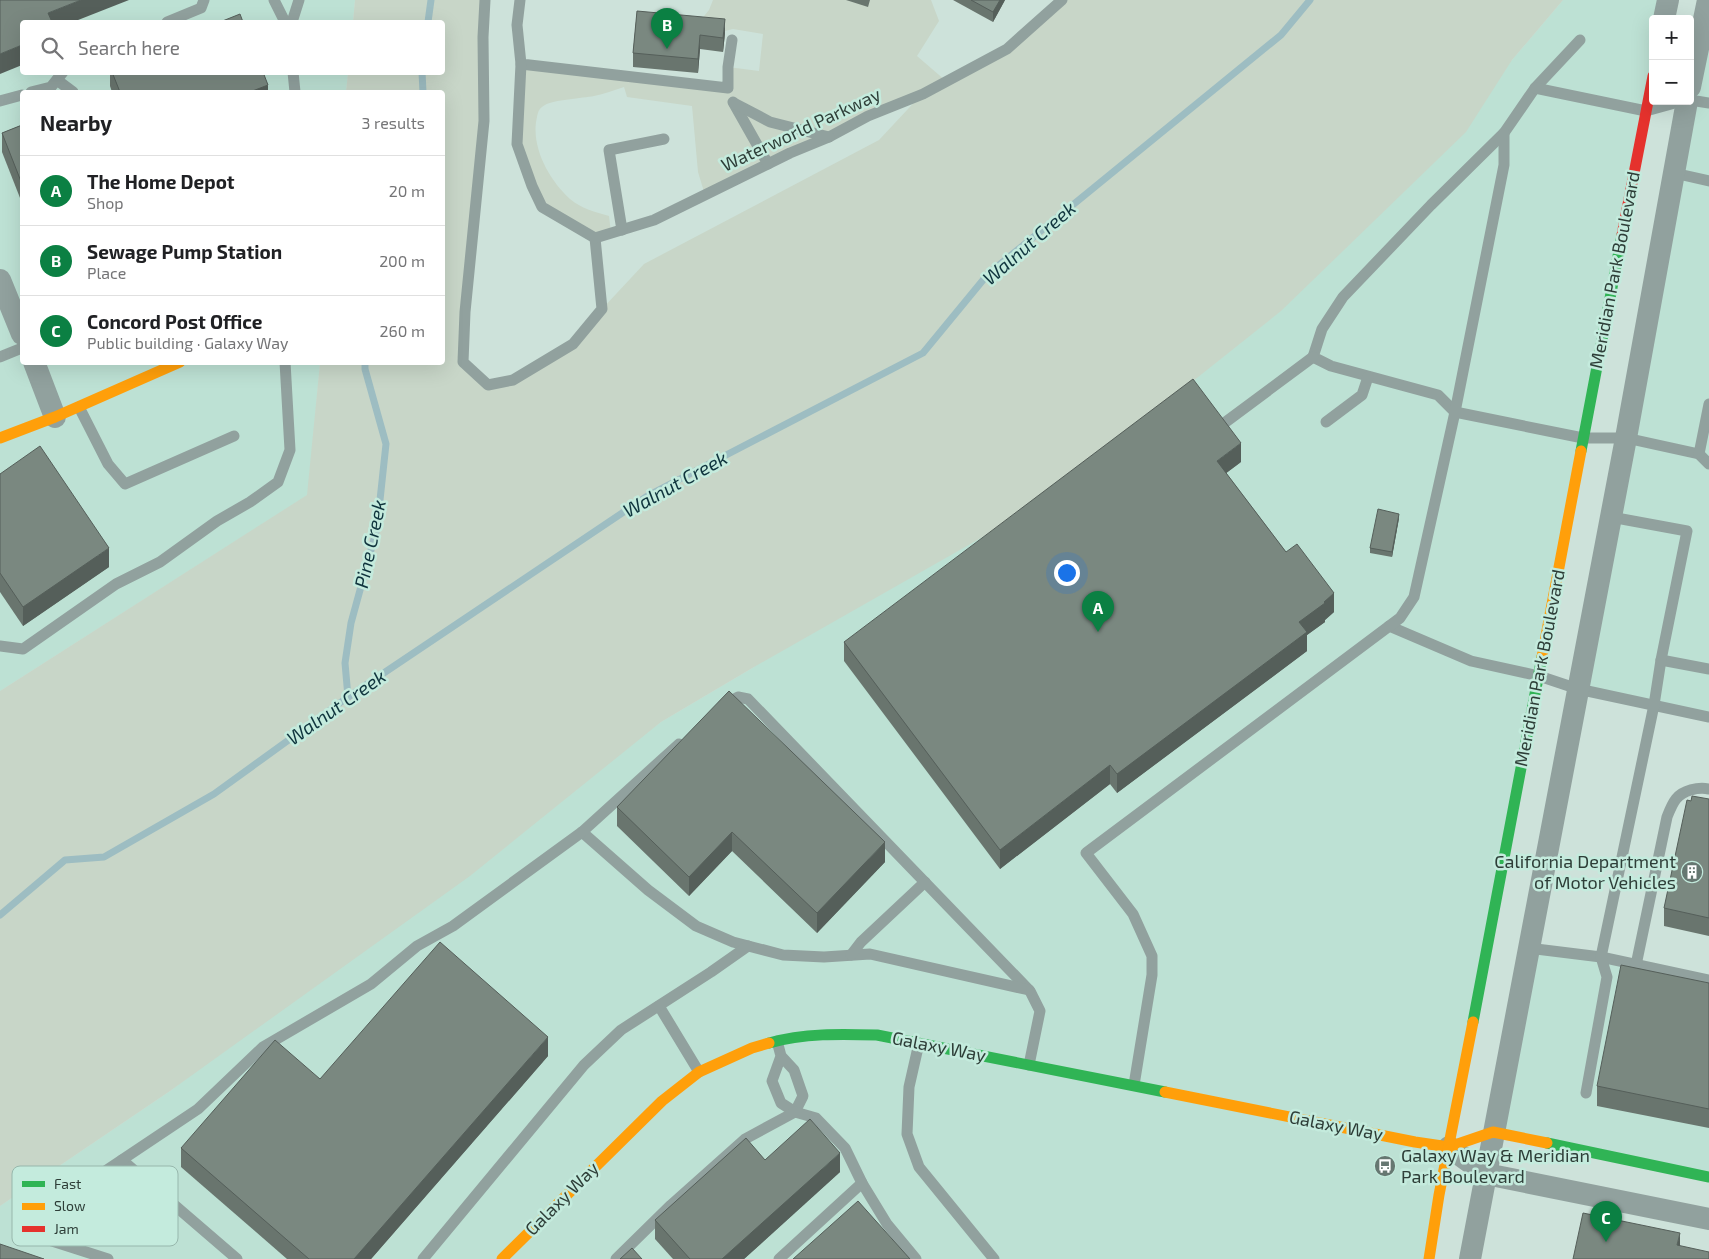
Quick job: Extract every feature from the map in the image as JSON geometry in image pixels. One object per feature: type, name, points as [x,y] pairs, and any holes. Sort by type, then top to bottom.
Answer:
[{"type":"street","points":[[1665,15],[1668,0]]},
{"type":"street","points":[[1694,68],[1708,0]]},
{"type":"street","name":"Meridian Park Boulevard","points":[[1429,1259],[1448,1147],[1460,1099],[1583,438],[1649,96]]},
{"type":"street","points":[[1470,1259],[1688,105]]},
{"type":"street","points":[[0,280],[20,329]]},
{"type":"street","points":[[35,365],[56,417]]},
{"type":"street","points":[[0,438],[56,417],[173,365]]},
{"type":"street","name":"Galaxy Way","points":[[502,1259],[527,1232],[662,1101],[700,1072],[752,1048],[777,1041],[800,1037],[845,1034],[877,1035],[920,1043],[1448,1147],[1486,1174],[1709,1219]]},
{"type":"street","points":[[1493,1132],[1709,1177]]},
{"type":"street","name":"Galaxy Way","points":[[1448,1147],[1493,1132]]},
{"type":"lane","points":[[172,20],[201,8],[204,0]]},
{"type":"lane","points":[[274,0],[284,20]]},
{"type":"lane","points":[[293,20],[298,0]]},
{"type":"lane","points":[[485,0],[483,37],[484,121],[465,312],[463,362],[488,385],[513,380],[573,344],[602,309],[595,238],[542,206],[532,186],[517,144],[521,64],[517,25],[520,0]]},
{"type":"lane","name":"Waterworld Parkway","points":[[595,238],[654,220],[768,164],[829,137],[868,116],[922,94],[1007,49],[1062,0]]},
{"type":"lane","points":[[732,40],[728,67],[728,88],[734,103],[768,164]]},
{"type":"lane","points":[[1223,424],[1313,357],[1322,328],[1343,297],[1431,205],[1504,133],[1535,88],[1580,40]]},
{"type":"lane","points":[[521,64],[728,88]]},
{"type":"lane","points":[[293,75],[295,90]]},
{"type":"lane","points":[[39,90],[50,87],[60,76],[71,90]]},
{"type":"lane","points":[[1535,88],[1646,111],[1668,105]]},
{"type":"lane","points":[[0,101],[20,96]]},
{"type":"lane","points":[[1694,102],[1709,103]]},
{"type":"lane","points":[[734,103],[770,122],[829,137]]},
{"type":"lane","points":[[1134,1085],[1152,975],[1152,956],[1133,914],[1086,853],[1400,618],[1414,597],[1456,412],[1504,165],[1504,133]]},
{"type":"lane","points":[[622,230],[609,150],[664,139]]},
{"type":"lane","points":[[1674,173],[1709,182]]},
{"type":"lane","points":[[0,357],[20,349]]},
{"type":"lane","points":[[1313,357],[1331,366],[1438,394],[1456,412],[1583,438],[1626,438],[1699,454],[1709,464]]},
{"type":"lane","points":[[0,646],[23,649],[116,584],[160,562],[217,521],[250,502],[278,482],[290,450],[285,365]]},
{"type":"lane","points":[[1326,422],[1362,395],[1368,376]]},
{"type":"lane","points":[[1699,454],[1709,404]]},
{"type":"lane","points":[[79,406],[108,464],[125,484],[234,436]]},
{"type":"lane","points":[[1586,1093],[1607,977],[1601,957],[1654,705],[1661,660],[1687,531],[1611,517]]},
{"type":"lane","points":[[1389,626],[1471,661],[1539,676],[1578,689],[1709,717]]},
{"type":"lane","points":[[1661,660],[1709,669]]},
{"type":"lane","points":[[712,714],[738,697],[748,699],[1030,991],[1040,1012],[1029,1065]]},
{"type":"lane","points":[[113,1166],[198,1109],[263,1047],[372,984],[417,946],[454,926],[582,832],[691,734]]},
{"type":"lane","points":[[1636,965],[1666,817],[1676,798],[1689,791],[1703,788],[1709,789]]},
{"type":"lane","points":[[582,832],[648,890],[696,926],[733,942],[783,955],[824,957],[870,954],[1030,991]]},
{"type":"lane","points":[[851,955],[861,942],[925,882]]},
{"type":"lane","points":[[422,1259],[584,1065],[620,1030],[748,946]]},
{"type":"lane","points":[[1528,948],[1601,957],[1709,980]]},
{"type":"lane","points":[[658,1006],[700,1072]]},
{"type":"lane","points":[[616,1259],[631,1250],[671,1205],[745,1139],[795,1112],[803,1096],[794,1070],[781,1056],[777,1041]]},
{"type":"lane","points":[[920,1043],[909,1087],[907,1134],[919,1168],[994,1259]]},
{"type":"lane","points":[[781,1056],[772,1081],[781,1102],[795,1112],[816,1118],[845,1148],[862,1183],[887,1224],[916,1259]]},
{"type":"lane","points":[[122,1160],[129,1166]]},
{"type":"lane","points":[[779,1259],[862,1183]]},
{"type":"lane","points":[[178,1209],[236,1259]]},
{"type":"lane","points":[[68,1246],[108,1259]]},
{"type":"shaded area","points":[[0,0],[355,0],[353,20],[20,20],[20,75],[348,75],[346,90],[20,90],[20,365],[320,365],[308,495],[0,691]]},
{"type":"shaded area","points":[[355,0],[485,0],[484,121],[463,362],[489,385],[513,380],[573,344],[602,309],[644,264],[879,140],[921,95],[705,195],[698,172],[692,106],[627,97],[624,87],[594,96],[549,103],[541,107],[537,115],[536,139],[539,151],[548,172],[570,199],[584,208],[609,216],[611,233],[595,238],[542,207],[517,144],[521,64],[727,88],[728,67],[759,71],[763,34],[733,29],[717,30],[700,21],[709,10],[713,0],[931,0],[939,21],[917,56],[946,81],[1007,49],[1062,0],[1563,0],[1512,60],[1466,132],[1281,311],[1178,393],[1002,526],[661,722],[470,876],[170,1091],[59,1166],[12,1166],[12,1198],[0,1206],[0,691],[307,495],[320,365],[445,365],[445,90],[346,90],[348,75],[445,75],[445,20],[353,20]]},
{"type":"shaded area","points":[[1563,0],[1668,0],[1665,15],[1649,15],[1649,97],[1429,1259],[0,1259],[0,1206],[12,1198],[12,1246],[178,1246],[178,1166],[59,1166],[170,1091],[661,722],[754,667],[1512,60]]},
{"type":"shaded area","points":[[1709,0],[1709,717],[1578,689],[1689,105],[1694,105],[1694,79]]},
{"type":"shaded area","points":[[1528,948],[1709,980],[1709,1177],[1493,1132]]},
{"type":"building","points":[[0,0],[81,0],[48,13],[51,20],[20,20],[20,46],[0,54]]},
{"type":"building","points":[[971,0],[1000,0],[993,12]]},
{"type":"building","points":[[637,11],[725,19],[723,38],[700,35],[698,59],[633,53]]},
{"type":"building","points":[[240,14],[242,20],[225,20]]},
{"type":"building","points":[[113,75],[264,75],[268,85],[255,90],[119,90]]},
{"type":"building","points":[[20,126],[20,179],[2,133]]},
{"type":"building","points":[[1193,379],[1241,443],[1217,461],[1286,552],[1297,544],[1334,593],[1325,603],[1299,622],[1307,632],[1117,774],[1110,765],[1000,850],[844,642]]},
{"type":"building","points":[[40,446],[109,548],[23,607],[0,573],[0,474]]},
{"type":"building","points":[[1378,509],[1399,514],[1392,552],[1370,548]]},
{"type":"building","points":[[729,691],[885,842],[817,913],[732,832],[689,877],[617,807]]},
{"type":"building","name":"California Department of Motor Vehicles","points":[[1692,796],[1709,799],[1709,918],[1664,908],[1687,800],[1691,801]]},
{"type":"building","points":[[440,942],[548,1037],[354,1259],[309,1259],[181,1148],[275,1040],[320,1079]]},
{"type":"building","points":[[1621,965],[1709,983],[1709,1109],[1597,1086]]},
{"type":"building","points":[[810,1119],[840,1153],[722,1259],[690,1259],[655,1220],[746,1138],[765,1160]]},
{"type":"building","points":[[858,1201],[910,1259],[793,1259]]},
{"type":"building","points":[[1583,1213],[1680,1233],[1677,1245],[1709,1252],[1709,1259],[1573,1259]]},
{"type":"building","points":[[0,1244],[44,1259],[0,1259]]},
{"type":"building","points":[[632,1248],[642,1259],[620,1259]]},
{"type":"waterway","name":"Pine Creek","points":[[428,20],[431,0]]},
{"type":"waterway","name":"Walnut Creek","points":[[0,915],[65,860],[104,857],[214,794],[348,697],[649,495],[923,353],[988,274],[1281,35],[1310,0]]},
{"type":"waterway","name":"Pine Creek","points":[[422,75],[423,90]]},
{"type":"waterway","name":"Pine Creek","points":[[348,697],[345,663],[351,623],[377,528],[386,444],[365,365]]},
{"type":"traffic: fast","points":[[1581,451],[1622,235]]},
{"type":"traffic: fast","points":[[1473,1022],[1542,657]]},
{"type":"traffic: fast","points":[[769,1043],[809,1036],[836,1034],[877,1035],[1165,1092]]},
{"type":"traffic: fast","points":[[1547,1143],[1709,1177]]},
{"type":"traffic: slow","points":[[0,438],[55,417],[173,365]]},
{"type":"traffic: slow","points":[[1542,657],[1581,451]]},
{"type":"traffic: slow","points":[[1429,1259],[1439,1195],[1473,1022]]},
{"type":"traffic: slow","points":[[502,1259],[662,1101],[699,1072],[752,1048],[769,1043]]},
{"type":"traffic: slow","points":[[1165,1092],[1415,1142],[1449,1147],[1493,1132],[1547,1143]]},
{"type":"traffic: jam","points":[[1622,235],[1649,97]]},
{"type":"place","name":"Sewage Pump Station","points":[[667,49]]},
{"type":"place","name":"The Home Depot","points":[[1098,632]]},
{"type":"place","name":"California Department of Motor Vehicles","points":[[1692,872]]},
{"type":"place","name":"Galaxy Way & Meridian Park Boulevard","points":[[1385,1166]]},
{"type":"place","name":"Concord Post Office","points":[[1606,1242]]}]
